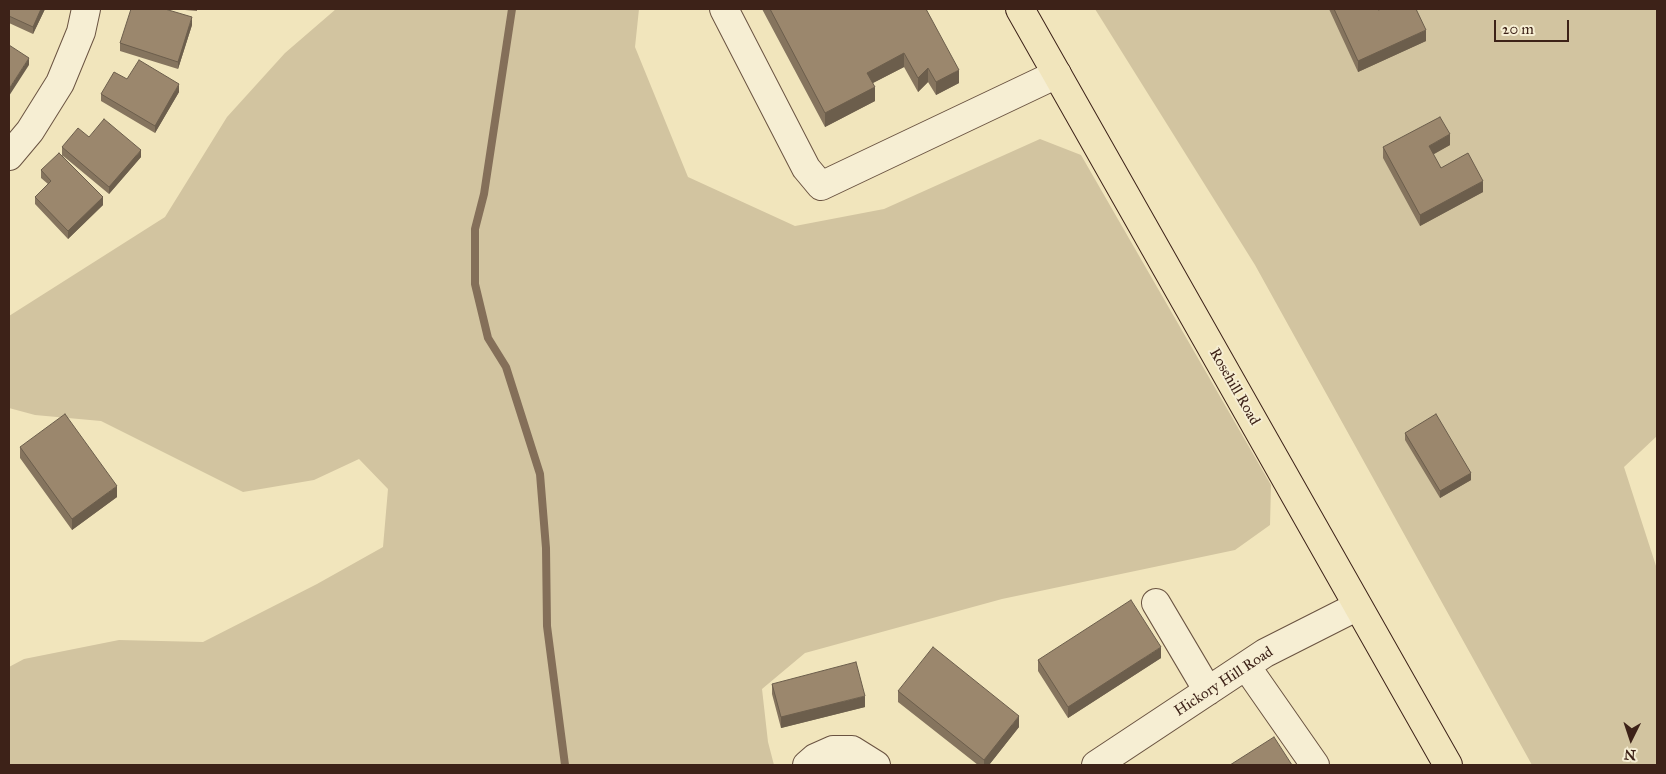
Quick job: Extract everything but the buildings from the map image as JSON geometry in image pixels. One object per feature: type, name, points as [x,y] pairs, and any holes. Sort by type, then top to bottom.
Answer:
[{"type":"main road","name":"Rosehill Road","points":[[1020,9],[1345,582],[1356,607],[1448,765]]},
{"type":"street","points":[[9,156],[30,131],[60,83],[81,32],[86,9]]},
{"type":"street","points":[[724,9],[806,168],[821,186],[1057,74]]},
{"type":"street","points":[[1156,603],[1208,691]]},
{"type":"street","name":"Hickory Hill Road","points":[[1096,765],[1265,654],[1356,607]]},
{"type":"street","points":[[1246,666],[1315,765]]},
{"type":"street","points":[[807,765],[815,758],[833,750],[852,750],[876,765]]},
{"type":"shaded area","points":[[336,9],[639,9],[635,47],[688,177],[795,226],[884,209],[1040,139],[1081,155],[1271,485],[1270,525],[1235,550],[1002,599],[805,653],[762,689],[768,742],[774,765],[9,765],[9,667],[24,659],[119,640],[203,642],[317,584],[383,547],[388,489],[359,459],[314,480],[243,492],[101,421],[35,415],[9,408],[9,316],[165,217],[227,117],[285,53]]},
{"type":"shaded area","points":[[1095,9],[1657,9],[1657,436],[1624,467],[1657,569],[1657,765],[1532,765],[1255,265]]},
{"type":"waterway","points":[[512,9],[484,194],[475,229],[475,284],[488,338],[506,367],[540,474],[546,548],[547,626],[565,765]]}]
